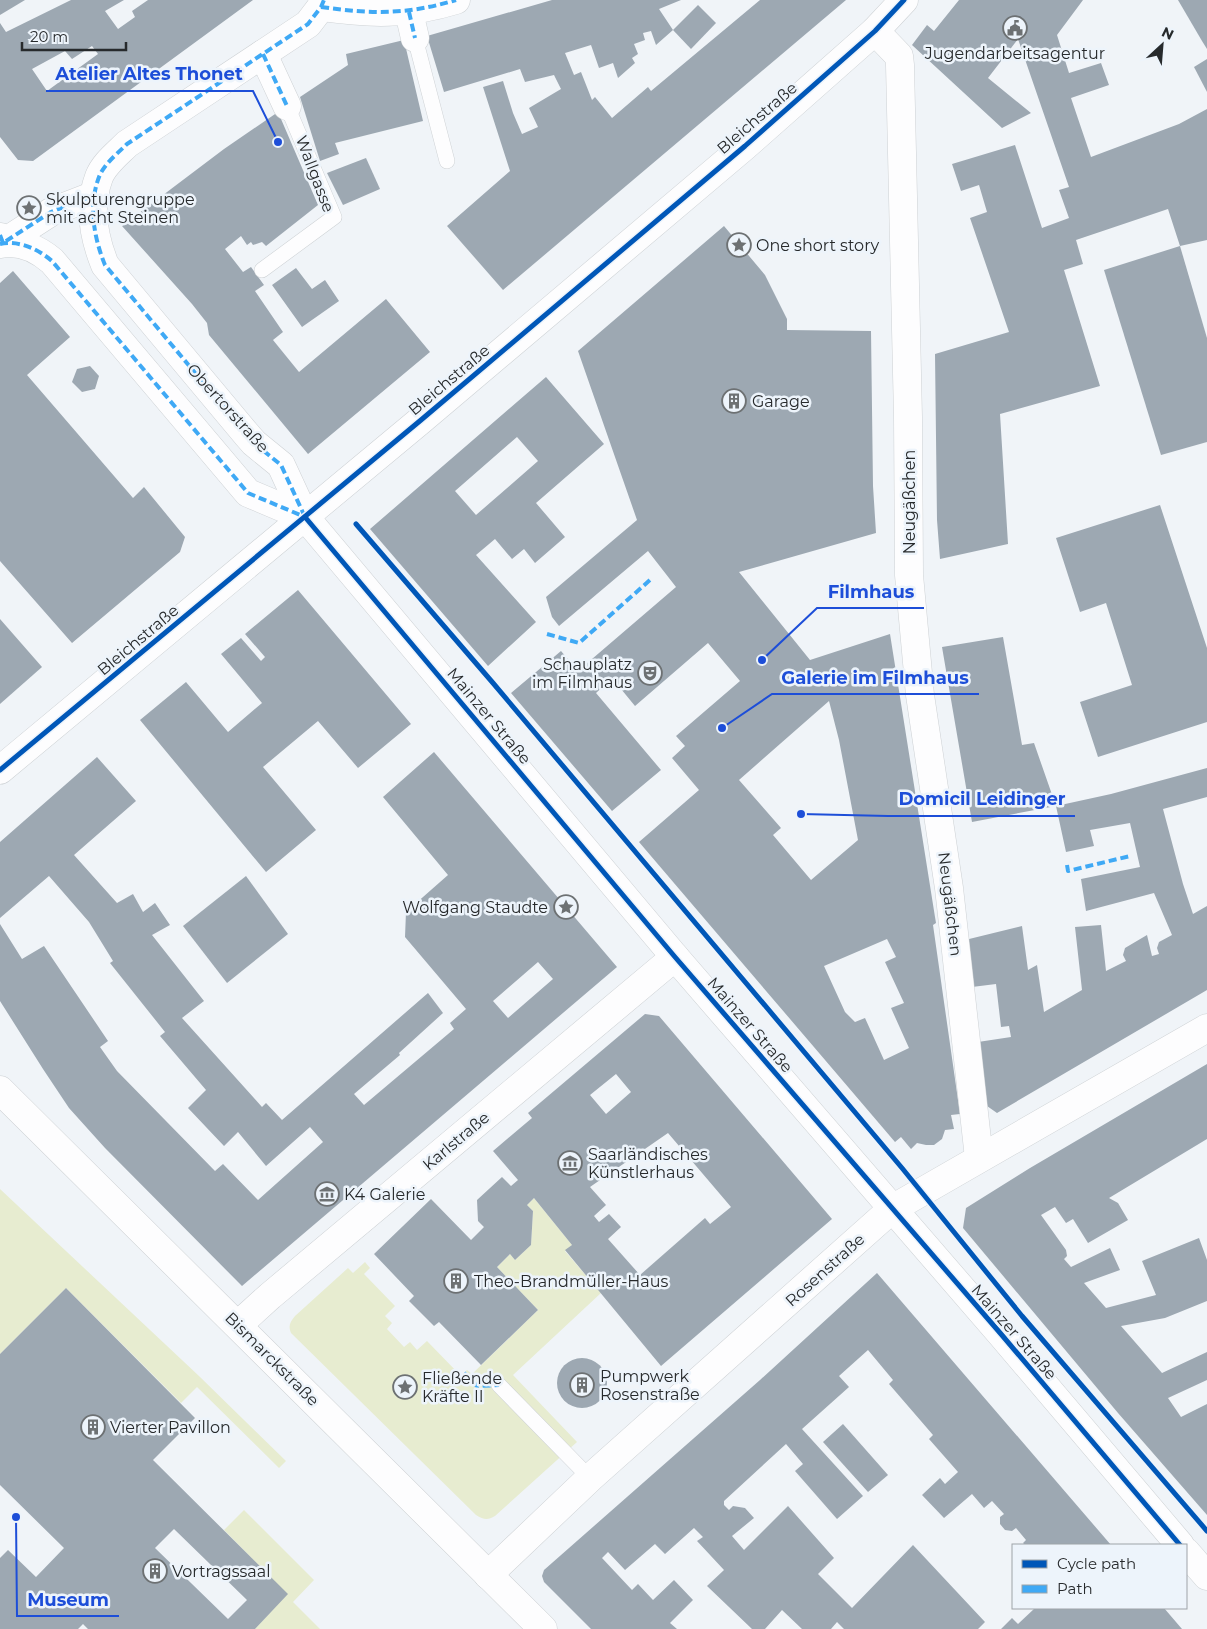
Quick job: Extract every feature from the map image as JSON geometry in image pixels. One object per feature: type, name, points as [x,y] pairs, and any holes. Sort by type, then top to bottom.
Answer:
[{"type":"street","points":[[322,4],[351,11],[386,13],[432,8],[456,0]]},
{"type":"street","name":"Bleichstraße","points":[[0,770],[305,517],[746,146],[875,31],[904,0]]},
{"type":"street","name":"Obertorstraße","points":[[305,517],[281,465],[254,443],[105,265],[97,246],[94,224],[95,195],[99,176],[110,159],[127,144],[308,24],[322,4]]},
{"type":"street","points":[[409,12],[415,38]]},
{"type":"street","name":"Neugäßchen","points":[[875,31],[899,56],[900,65],[908,417],[909,575],[920,695],[949,888],[979,1158]]},
{"type":"street","points":[[263,54],[287,106]]},
{"type":"street","points":[[1,241],[51,212],[95,195]]},
{"type":"street","points":[[1,241],[20,243],[42,253],[52,261],[248,493],[305,517]]},
{"type":"street","name":"Mainzer Straße","points":[[305,517],[675,957],[1179,1544]]},
{"type":"street","name":"Karlstraße","points":[[238,1325],[268,1297],[675,957]]},
{"type":"street","name":"Rosenstraße","points":[[488,1575],[590,1478],[892,1209],[1207,1028]]},
{"type":"street","name":"Bismarckstraße","points":[[0,1090],[543,1629]]},
{"type":"street","points":[[1187,1553],[1207,1576]]},
{"type":"lane","points":[[415,38],[447,161]]},
{"type":"lane","name":"Wallgasse","points":[[262,270],[334,217],[287,106]]},
{"type":"lane","points":[[499,1385],[590,1478]]},
{"type":"green space","points":[[0,1189],[199,1376],[286,1461],[279,1468],[197,1387],[181,1403],[66,1288],[0,1354]]},
{"type":"green space","points":[[534,1198],[572,1245],[565,1251],[601,1293],[513,1375],[577,1442],[495,1516],[484,1519],[476,1515],[291,1333],[290,1326],[295,1316],[348,1268],[353,1273],[365,1262],[370,1268],[364,1274],[395,1306],[385,1316],[392,1323],[387,1329],[404,1347],[410,1342],[417,1350],[427,1341],[461,1376],[467,1370],[472,1374],[538,1310],[497,1267],[510,1254],[515,1260],[531,1245],[533,1211],[527,1205]]},
{"type":"green space","points":[[244,1510],[314,1580],[293,1602],[320,1629],[255,1629],[287,1594],[224,1530]]},
{"type":"building","points":[[0,0],[25,0],[0,15]]},
{"type":"building","points":[[71,0],[124,0],[105,11],[118,29],[135,17],[132,11],[148,0],[253,0],[33,161],[18,160],[0,137],[0,23],[6,32]],"holes":[[[92,46],[98,54],[47,91],[32,69],[65,51],[72,59]]]},
{"type":"building","points":[[552,0],[681,0],[659,9],[673,30],[656,45],[651,31],[643,33],[645,40],[634,44],[638,54],[632,58],[635,63],[618,78],[613,63],[599,68],[591,45],[565,53],[574,75],[581,72],[592,100],[595,97],[612,118],[648,87],[651,91],[760,0],[846,0],[503,290],[447,226],[510,171],[483,87],[503,81],[522,134],[538,127],[529,108],[561,89],[554,75],[525,82],[520,69],[444,92],[427,36]]},
{"type":"building","points":[[959,0],[1083,0],[1057,35],[1069,73],[1101,63],[1109,85],[1071,98],[1091,157],[1179,124],[1207,109],[1207,240],[1180,246],[1168,209],[1076,240],[1083,264],[1064,270],[1100,386],[1000,414],[1008,544],[940,559],[937,520],[935,354],[1009,332],[970,218],[987,212],[979,185],[961,191],[952,164],[1015,145],[1042,228],[1069,218],[1059,190],[1069,187],[1018,39],[988,78],[1031,113],[1002,128],[912,45],[927,25],[934,31]]},
{"type":"building","points":[[1178,0],[1207,0],[1207,49],[1202,41]]},
{"type":"building","points":[[698,5],[716,23],[691,49],[673,30]]},
{"type":"building","points":[[404,40],[423,121],[335,143],[339,154],[320,161],[300,97],[348,65],[346,54]]},
{"type":"building","points":[[1207,59],[1207,92],[1194,67]]},
{"type":"building","points":[[278,112],[318,205],[266,246],[262,242],[253,245],[251,242],[247,245],[241,236],[225,249],[243,272],[251,267],[264,285],[255,291],[283,332],[273,340],[299,372],[386,299],[430,352],[308,454],[209,335],[207,323],[192,304],[122,226],[224,149]]},
{"type":"building","points":[[366,158],[380,189],[343,205],[327,173]]},
{"type":"building","points":[[724,226],[765,275],[787,319],[787,330],[871,331],[873,486],[876,533],[739,572],[810,660],[890,634],[936,923],[933,925],[960,1114],[951,1115],[954,1129],[945,1130],[942,1139],[934,1145],[917,1143],[911,1149],[901,1137],[895,1142],[639,842],[699,790],[672,758],[685,746],[676,736],[740,681],[708,643],[635,706],[612,678],[596,693],[661,770],[612,811],[511,693],[561,651],[578,671],[676,587],[648,551],[559,626],[552,617],[546,597],[637,520],[578,351]],"holes":[[[829,701],[839,740],[858,840],[811,880],[773,835],[781,828],[739,780]],[[887,939],[896,957],[885,962],[904,1003],[891,1008],[909,1048],[884,1060],[865,1018],[855,1022],[845,1012],[824,966]]]},
{"type":"building","points":[[1180,246],[1207,338],[1207,442],[1161,455],[1104,270]]},
{"type":"building","points":[[296,268],[312,289],[325,280],[339,301],[302,327],[272,285]]},
{"type":"building","points":[[13,271],[70,337],[27,375],[133,498],[144,487],[185,537],[180,552],[72,643],[0,561],[0,283]]},
{"type":"building","points":[[90,366],[99,376],[95,389],[82,392],[72,382],[77,369]]},
{"type":"building","points":[[546,377],[604,444],[536,503],[565,537],[535,563],[524,549],[512,559],[495,539],[476,555],[536,622],[488,666],[370,529]],"holes":[[[517,437],[538,461],[476,515],[455,491]]]},
{"type":"building","points":[[1160,505],[1207,648],[1207,722],[1098,757],[1080,702],[1132,685],[1106,603],[1080,612],[1056,538]]},
{"type":"building","points":[[298,590],[411,724],[358,768],[318,721],[263,767],[316,830],[266,872],[140,720],[186,682],[228,732],[262,703],[221,654],[241,638],[261,661],[265,657],[245,634]]},
{"type":"building","points":[[0,619],[42,667],[0,704]]},
{"type":"building","points":[[1003,637],[1022,745],[1034,743],[1056,806],[972,822],[942,647]]},
{"type":"building","points":[[434,752],[617,967],[242,1286],[105,1148],[69,1108],[0,1001],[0,924],[22,959],[44,946],[108,1041],[100,1047],[117,1071],[215,1171],[223,1164],[258,1200],[323,1142],[310,1127],[266,1166],[238,1132],[224,1146],[188,1108],[206,1090],[160,1036],[165,1032],[110,963],[113,961],[89,922],[49,876],[0,918],[0,842],[97,757],[136,801],[74,855],[117,903],[133,894],[143,912],[155,903],[170,925],[152,935],[204,1001],[182,1018],[262,1107],[266,1103],[282,1120],[428,993],[443,1013],[399,1053],[400,1055],[354,1094],[364,1105],[454,1029],[450,1023],[466,1009],[405,937],[406,912],[448,875],[383,797]],"holes":[[[538,962],[553,979],[508,1018],[493,1001]]]},
{"type":"building","points":[[1207,768],[1207,797],[1163,809],[1193,914],[1207,906],[1207,990],[997,1113],[987,1106],[978,1042],[1011,1037],[1009,1026],[1001,1027],[996,984],[972,987],[965,940],[1022,926],[1028,970],[1037,965],[1044,1012],[1082,990],[1075,927],[1101,925],[1106,971],[1126,961],[1123,955],[1125,948],[1147,935],[1152,956],[1159,954],[1157,948],[1159,942],[1172,935],[1154,893],[1086,911],[1081,879],[1140,867],[1130,823],[1090,830],[1094,846],[1066,852],[1056,806],[1111,794]]},
{"type":"building","points":[[246,876],[288,934],[227,983],[183,926]]},
{"type":"building","points":[[645,1014],[659,1016],[832,1219],[661,1366],[565,1250],[572,1245],[534,1198],[527,1205],[533,1211],[531,1245],[515,1260],[510,1254],[497,1267],[538,1310],[481,1365],[439,1322],[434,1326],[409,1301],[414,1296],[374,1254],[431,1199],[471,1240],[484,1227],[478,1221],[477,1200],[502,1177],[511,1186],[518,1180],[493,1151],[532,1118],[528,1113]],"holes":[[[616,1074],[631,1092],[606,1114],[590,1095]],[[668,1133],[731,1207],[710,1224],[705,1218],[640,1275],[608,1239],[621,1227],[609,1214],[599,1222],[594,1216],[606,1205],[590,1187]]]},
{"type":"building","points":[[1207,1064],[1207,1139],[1109,1198],[1118,1203],[1128,1220],[1088,1243],[1073,1219],[1066,1223],[1055,1207],[1041,1215],[1066,1250],[1067,1256],[1064,1259],[1071,1267],[1110,1248],[1120,1270],[1084,1283],[1106,1308],[1156,1295],[1142,1261],[1199,1238],[1207,1260],[1207,1301],[1165,1318],[1121,1326],[1162,1373],[1207,1352],[1207,1380],[1168,1398],[1181,1417],[1207,1404],[1207,1515],[1118,1413],[963,1228],[966,1208],[1030,1168]]},
{"type":"building","points":[[877,1273],[1110,1544],[1024,1544],[1026,1540],[1016,1528],[1012,1531],[1005,1530],[1000,1524],[1000,1517],[1004,1514],[992,1501],[984,1508],[972,1494],[944,1518],[922,1495],[940,1478],[945,1484],[958,1472],[929,1439],[933,1435],[889,1384],[893,1380],[868,1350],[839,1376],[849,1387],[802,1429],[863,1496],[837,1519],[795,1471],[803,1464],[786,1444],[724,1501],[724,1505],[729,1510],[733,1506],[745,1508],[754,1518],[732,1536],[744,1550],[788,1506],[834,1558],[818,1574],[852,1608],[913,1545],[985,1622],[978,1629],[844,1629],[837,1622],[831,1629],[802,1629],[782,1610],[765,1629],[752,1629],[707,1586],[724,1570],[697,1541],[703,1537],[694,1528],[665,1554],[655,1544],[625,1570],[608,1552],[602,1558],[632,1590],[638,1584],[653,1600],[674,1580],[693,1600],[670,1623],[677,1629],[591,1629],[544,1582],[542,1576],[544,1570],[760,1380]]},
{"type":"building","points":[[66,1288],[195,1418],[153,1460],[288,1594],[255,1629],[88,1629],[83,1624],[78,1629],[0,1629],[0,1558],[8,1550],[36,1577],[64,1548],[0,1485],[0,1354]],"holes":[[[174,1529],[247,1600],[228,1619],[155,1548]]]},
{"type":"building","name":"Pumpwerk Rosenstraße","points":[[577,1358],[587,1358],[600,1365],[607,1378],[607,1388],[600,1401],[587,1408],[577,1408],[568,1404],[561,1397],[557,1388],[557,1378],[561,1369],[568,1362]]},
{"type":"building","points":[[843,1424],[888,1475],[868,1492],[823,1442]]},
{"type":"building","points":[[1034,1609],[1165,1609],[1182,1629],[1001,1629],[1012,1618],[1018,1624]]},
{"type":"marked path","points":[[305,517],[281,465],[254,443],[105,265],[95,233],[93,210],[96,188],[101,172],[111,159],[127,144],[308,24],[324,0]]},
{"type":"marked path","points":[[321,7],[389,12],[405,11],[456,0]]},
{"type":"marked path","points":[[409,12],[415,38]]},
{"type":"marked path","points":[[263,54],[287,106]]},
{"type":"marked path","points":[[0,235],[3,243],[51,212],[95,195]]},
{"type":"marked path","points":[[0,244],[14,243],[28,246],[52,261],[248,493],[305,517]]},
{"type":"marked path","points":[[547,634],[579,643],[650,580]]},
{"type":"marked path","points":[[1067,865],[1068,871],[1130,856]]},
{"type":"marked path","points":[[464,1373],[477,1386],[499,1385]]},
{"type":"cycle path","points":[[0,770],[421,420],[745,146],[875,31],[904,0]]},
{"type":"cycle path","points":[[305,517],[675,957],[1001,1334],[1179,1544]]},
{"type":"cycle path","points":[[356,524],[493,683],[902,1168],[1022,1316],[1207,1531]]},
{"type":"place","name":"Jugendarbeitsagentur","points":[[1015,28]]},
{"type":"place","name":"Atelier Altes Thonet","points":[[278,142]]},
{"type":"place","name":"Skulpturengruppe mit acht Steinen","points":[[29,208]]},
{"type":"place","name":"One short story","points":[[739,245]]},
{"type":"place","name":"Garage","points":[[734,401]]},
{"type":"place","name":"Filmhaus","points":[[762,660]]},
{"type":"place","name":"Schauplatz im Filmhaus","points":[[650,673]]},
{"type":"place","name":"Galerie im Filmhaus","points":[[722,728]]},
{"type":"place","name":"Domicil Leidinger","points":[[801,814]]},
{"type":"place","name":"Wolfgang Staudte","points":[[566,907]]},
{"type":"place","name":"Saarländisches Künstlerhaus","points":[[570,1163]]},
{"type":"place","name":"K4 Galerie","points":[[327,1194]]},
{"type":"place","name":"Theo-Brandmüller-Haus","points":[[456,1281]]},
{"type":"place","name":"Pumpwerk Rosenstraße","points":[[582,1385]]},
{"type":"place","name":"Fließende Kräfte II","points":[[405,1387]]},
{"type":"place","name":"Vierter Pavillon","points":[[93,1427]]},
{"type":"place","name":"Museum","points":[[16,1517]]},
{"type":"place","name":"Vortragssaal","points":[[155,1571]]}]
